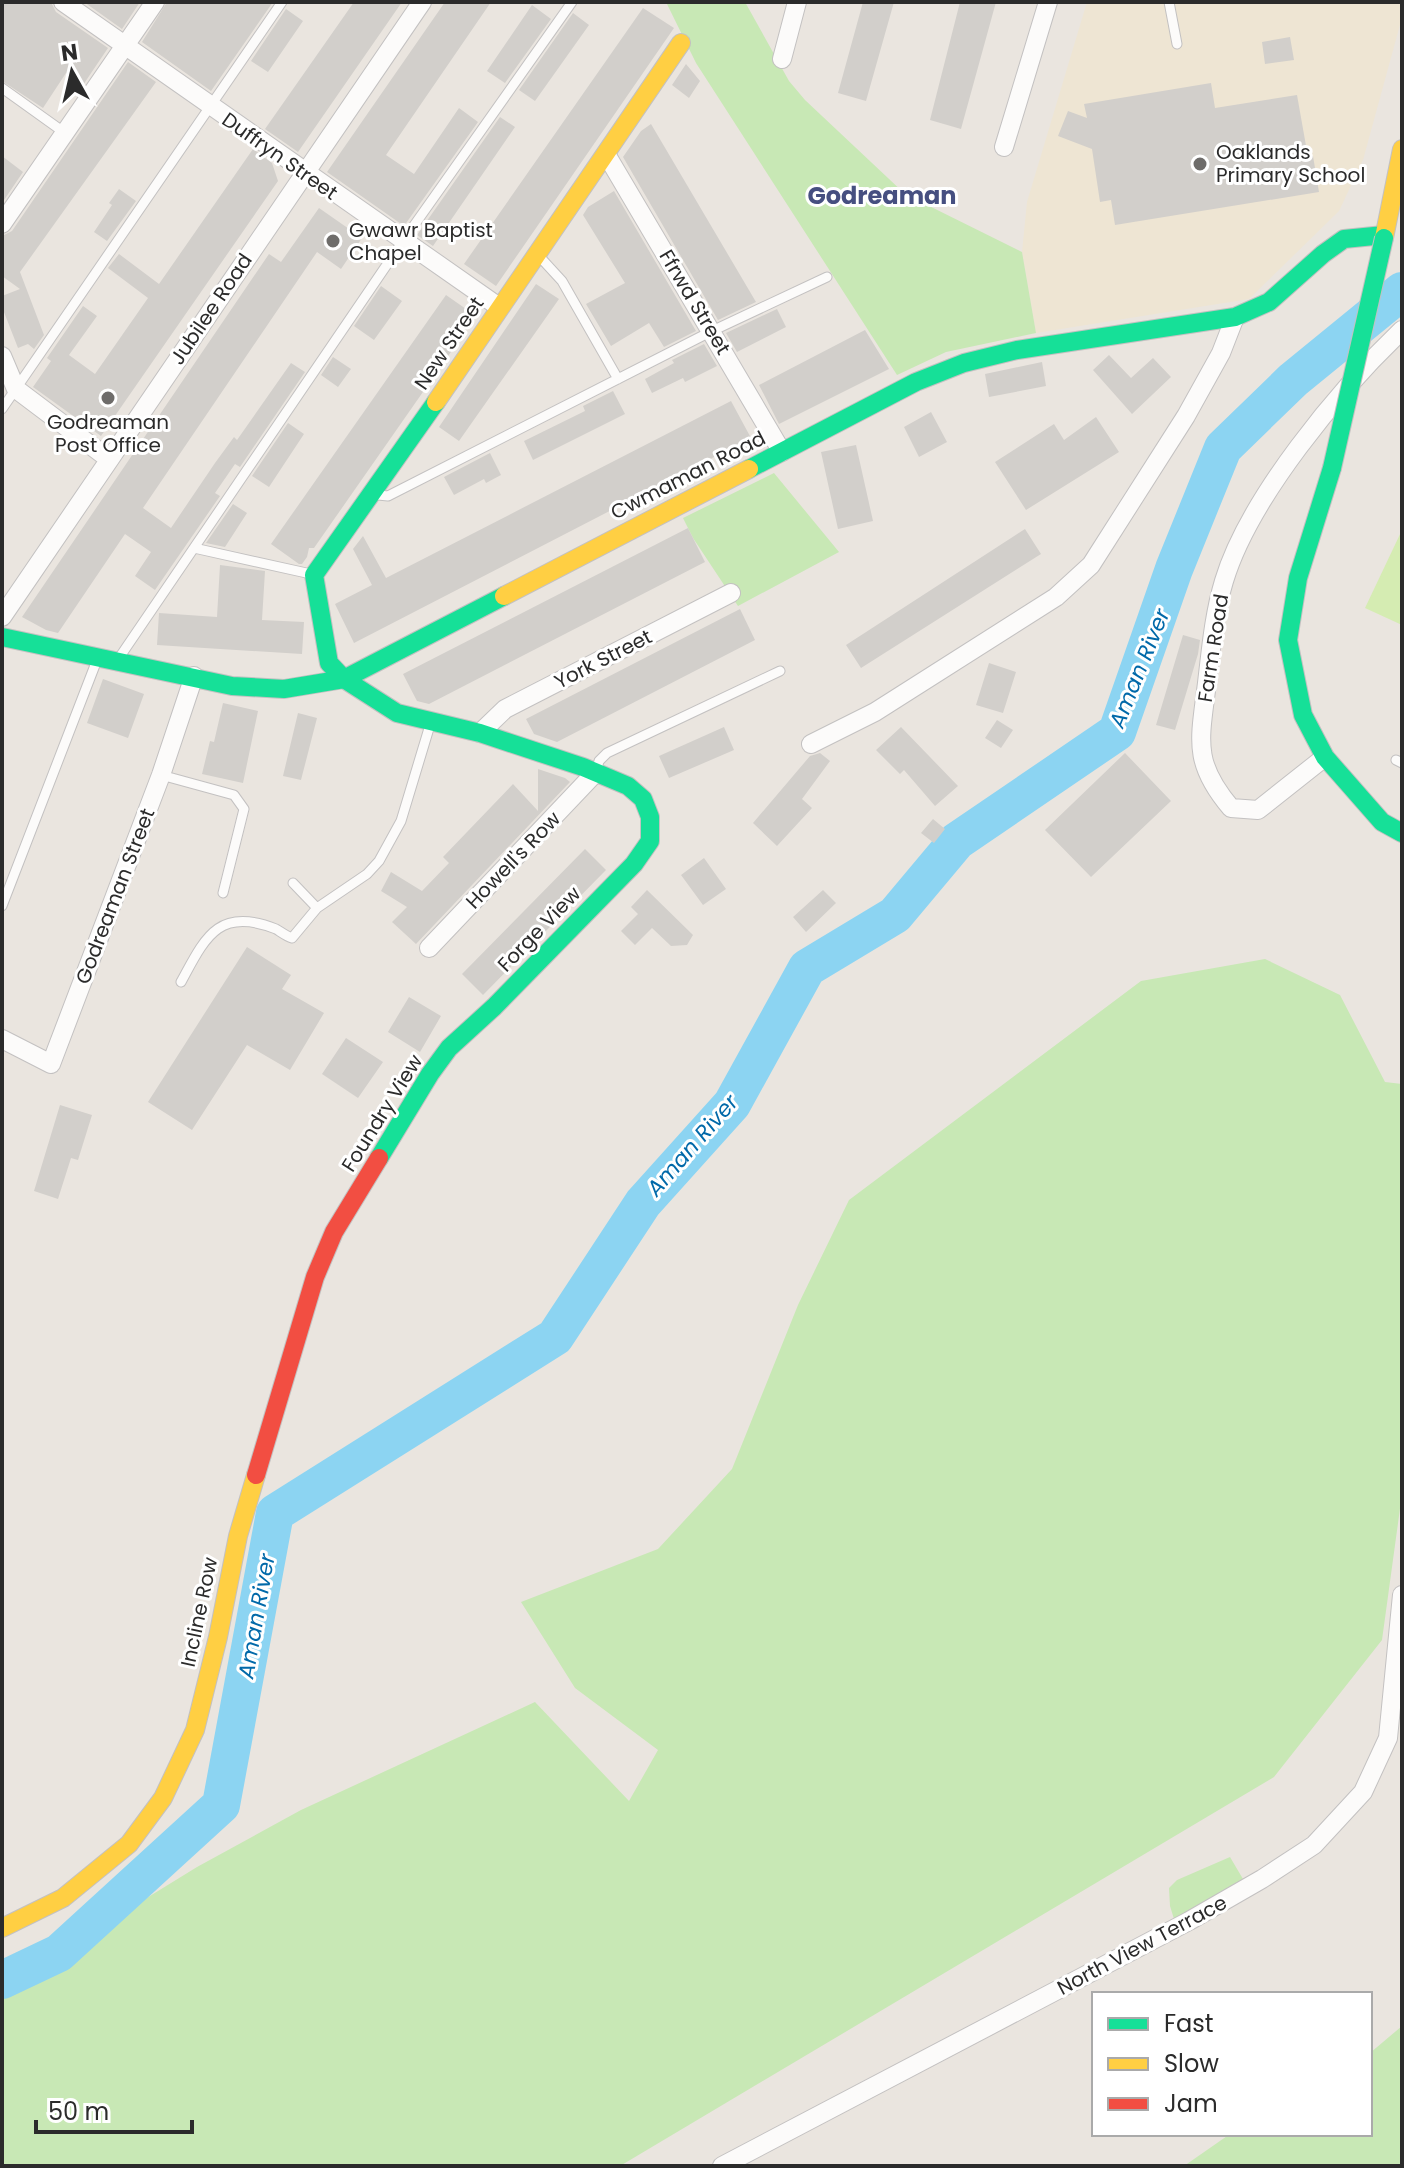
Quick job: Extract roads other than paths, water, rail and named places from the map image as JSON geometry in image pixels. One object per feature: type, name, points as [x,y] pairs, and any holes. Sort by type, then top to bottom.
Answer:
[{"type":"street","name":"Duffryn Street","points":[[63,2],[499,307]]},
{"type":"street","points":[[4,219],[155,2]]},
{"type":"street","name":"Jubilee Road","points":[[2,617],[422,2]]},
{"type":"street","points":[[782,59],[797,2]]},
{"type":"street","points":[[1004,147],[1048,2]]},
{"type":"street","name":"New Street","points":[[314,575],[373,495],[681,43]]},
{"type":"street","points":[[1402,149],[1332,468],[1298,578],[1288,640],[1303,715],[1325,757],[1382,822],[1402,833]]},
{"type":"street","name":"Ffrwd Street","points":[[606,154],[782,452]]},
{"type":"street","name":"Cwmaman Road","points":[[2,637],[232,686],[284,689],[344,679],[916,382],[964,363],[1017,350],[1235,317],[1269,302],[1344,239],[1384,236]]},
{"type":"street","points":[[811,744],[875,712],[1056,597],[1091,565],[1186,416],[1221,353],[1235,317]]},
{"type":"street","name":"Farm Road","points":[[1325,757],[1258,810],[1231,808],[1213,786],[1202,760],[1200,739],[1214,625],[1224,580],[1247,528],[1289,459],[1377,354],[1402,330]]},
{"type":"street","points":[[2,356],[16,389],[109,459]]},
{"type":"street","points":[[314,575],[329,663],[344,679],[397,713],[480,733],[596,772]]},
{"type":"street","name":"York Street","points":[[480,733],[505,709],[731,593]]},
{"type":"street","name":"Godreaman Street","points":[[2,1039],[51,1064],[161,775],[194,676]]},
{"type":"street","name":"Forge View","points":[[474,1023],[494,1007],[634,864],[650,841],[650,817],[643,799],[628,786],[596,772]]},
{"type":"street","name":"Howell's Row","points":[[429,948],[596,772]]},
{"type":"street","name":"Foundry View","points":[[334,1232],[430,1074],[449,1048],[474,1023]]},
{"type":"street","name":"Incline Row","points":[[2,1928],[63,1898],[129,1844],[163,1798],[195,1730],[238,1536],[315,1277],[334,1232]]},
{"type":"street","name":"North View Terrace","points":[[722,2166],[1189,1921],[1314,1845],[1363,1792],[1388,1738],[1402,1595]]},
{"type":"lane","points":[[2,409],[282,2]]},
{"type":"lane","points":[[117,661],[403,241],[572,2]]},
{"type":"lane","points":[[1169,2],[1177,44]]},
{"type":"lane","points":[[2,88],[65,133]]},
{"type":"lane","points":[[537,253],[562,281],[618,379]]},
{"type":"lane","points":[[373,495],[388,496],[712,331],[827,277]]},
{"type":"lane","points":[[194,548],[314,575]]},
{"type":"lane","points":[[2,906],[98,657]]},
{"type":"lane","points":[[596,772],[599,761],[607,753],[780,671]]},
{"type":"lane","points":[[181,982],[201,947],[218,927],[250,922],[278,930],[292,938],[317,908],[367,874],[393,839],[430,722]]},
{"type":"lane","points":[[161,775],[234,795],[244,809],[223,893]]},
{"type":"lane","points":[[293,883],[317,908]]},
{"type":"waterway","name":"Aman River","points":[[2,1980],[59,1953],[221,1805],[275,1513],[555,1337],[643,1203],[732,1104],[807,968],[895,915],[957,841],[1117,732],[1174,569],[1223,448],[1293,380],[1402,291]]},
{"type":"place","name":"Oaklands Primary School","points":[[1200,164]]},
{"type":"place","name":"Gwawr Baptist Chapel","points":[[333,241]]},
{"type":"place","name":"Godreaman Post Office","points":[[108,398]]},
{"type":"district","name":"Godreaman","points":[[882,196]]}]
